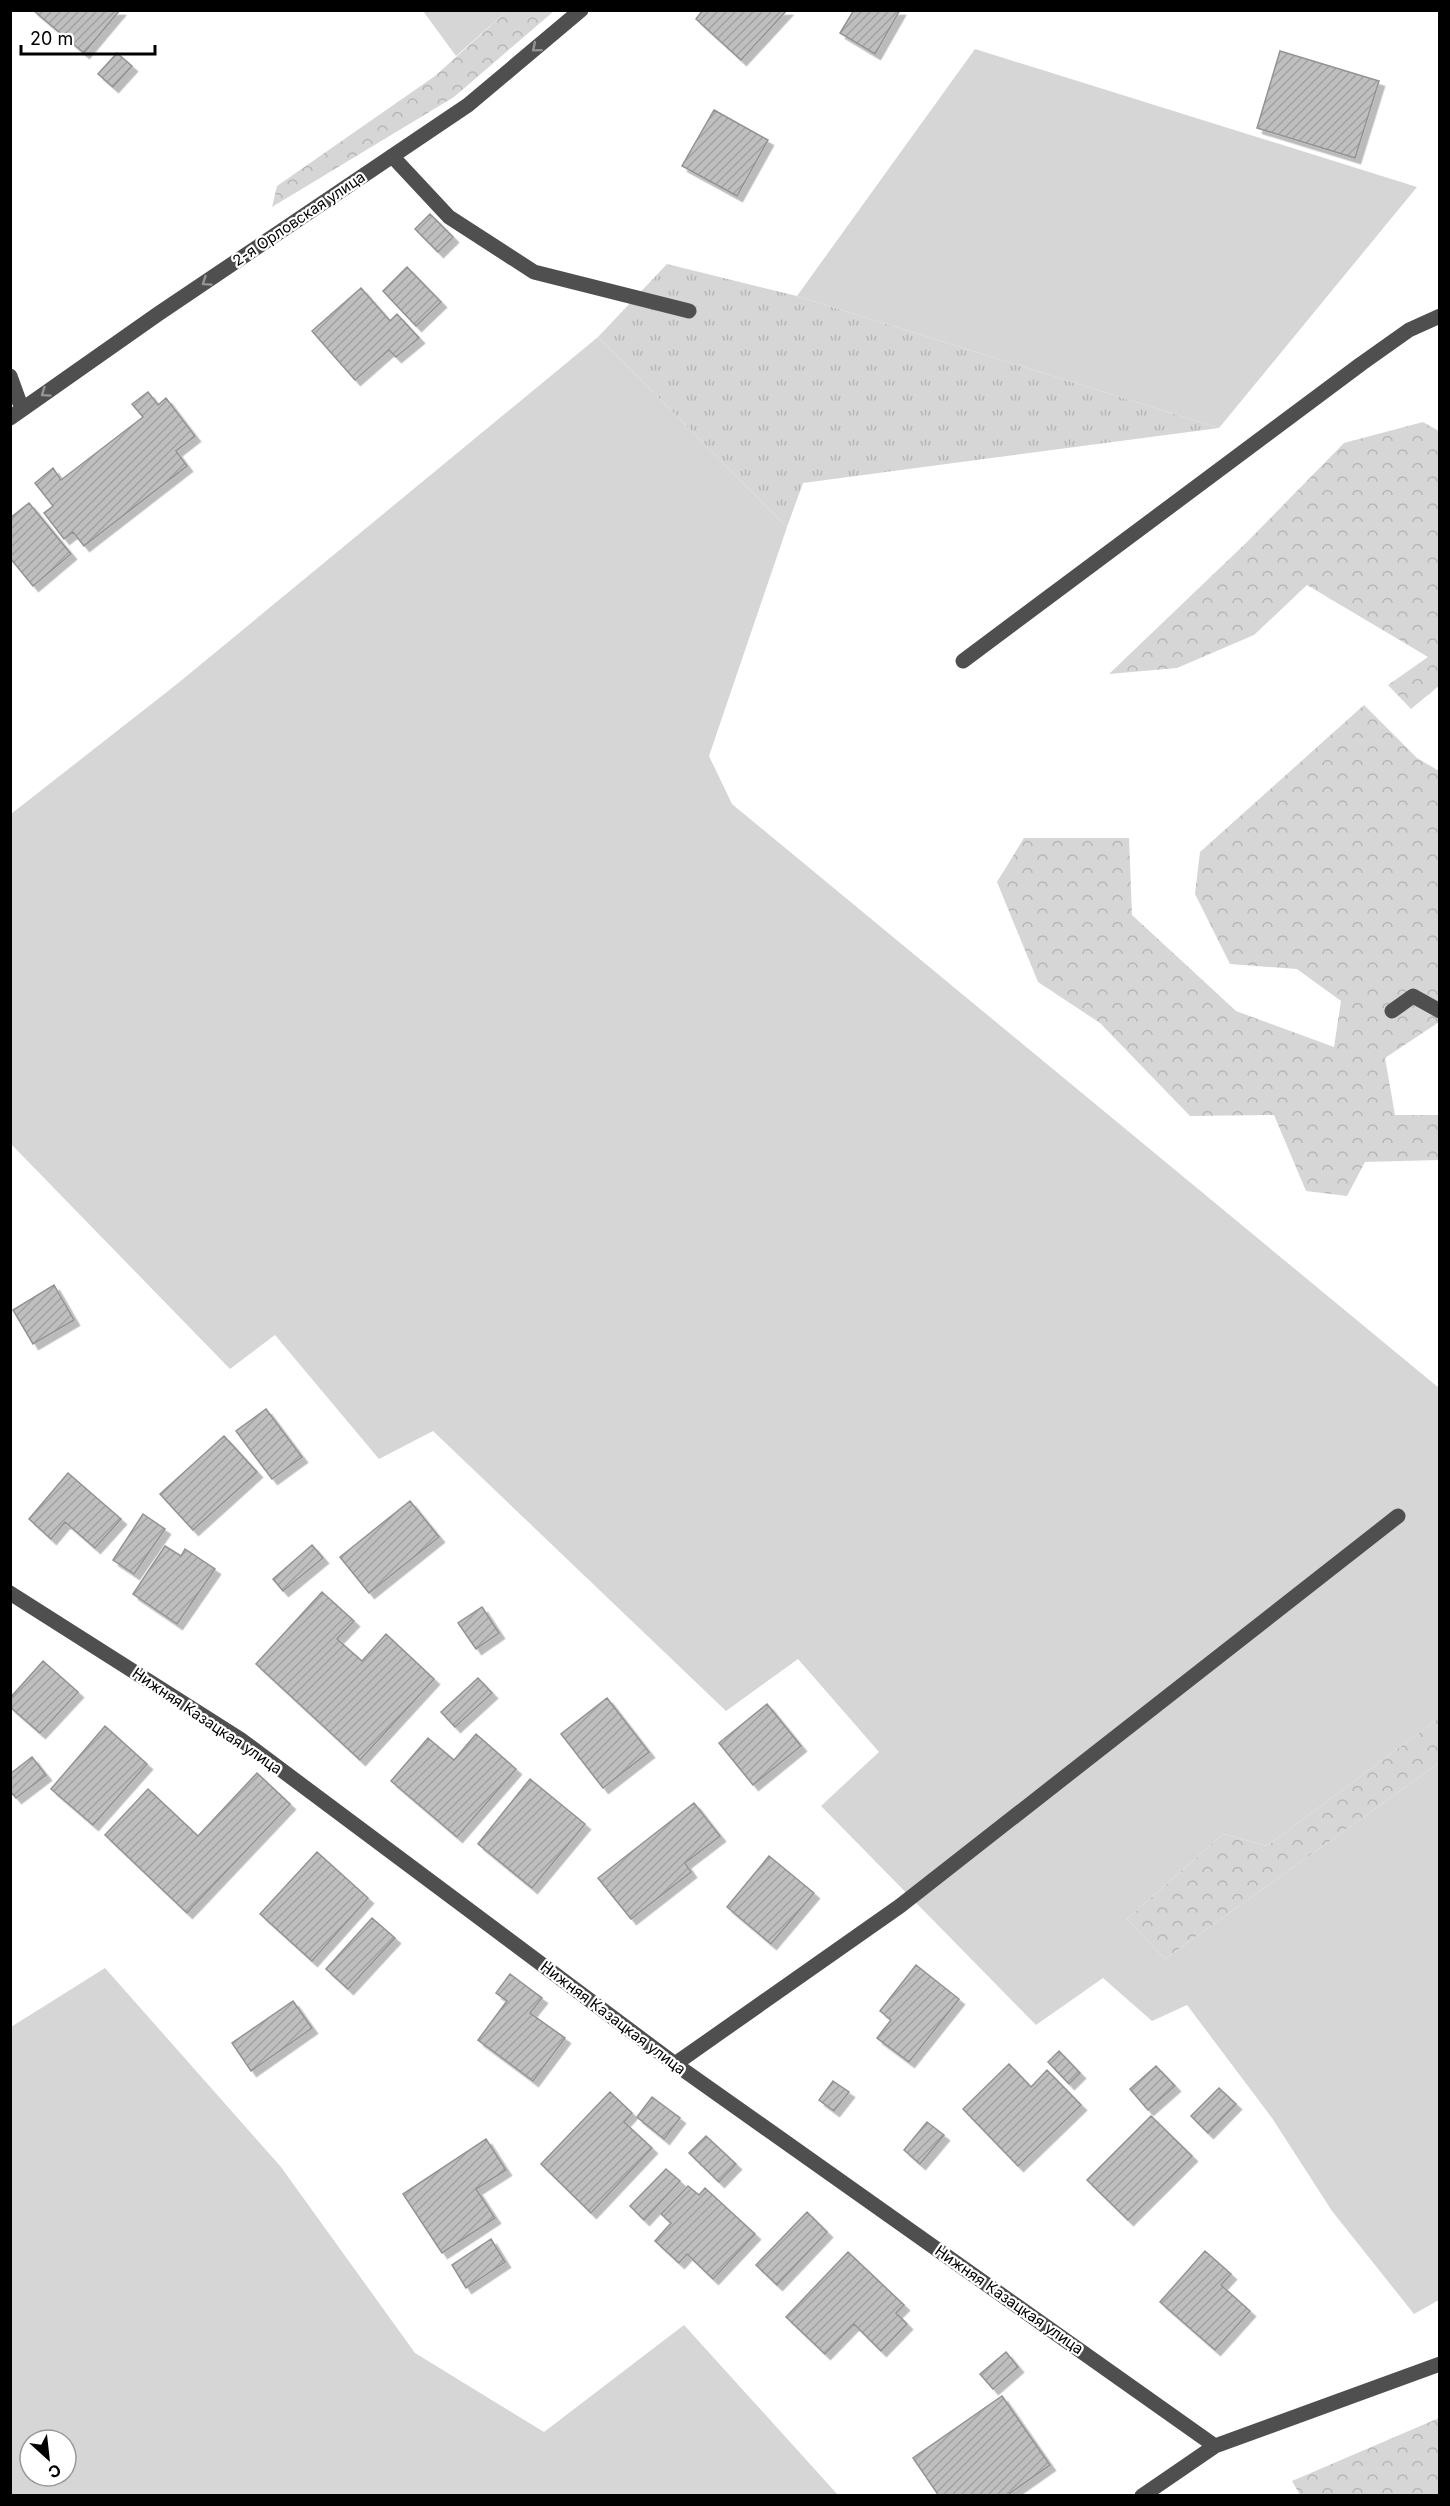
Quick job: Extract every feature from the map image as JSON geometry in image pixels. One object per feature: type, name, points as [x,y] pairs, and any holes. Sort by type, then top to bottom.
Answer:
[{"type":"street","name":"2-я Орловская улица","points":[[16,414],[468,105],[581,10]]},
{"type":"street","points":[[392,156],[449,217],[534,272],[689,311]]},
{"type":"street","points":[[963,661],[1361,364],[1409,330],[1440,316]]},
{"type":"street","points":[[10,376],[16,414]]},
{"type":"street","points":[[1392,1011],[1413,996],[1440,1011]]},
{"type":"street","points":[[675,2064],[900,1906],[1398,1516]]},
{"type":"street","name":"Нижняя Казацкая улица","points":[[10,1593],[240,1740],[675,2064],[1215,2446]]},
{"type":"street","points":[[1142,2496],[1215,2446],[1440,2364]]},
{"type":"green space","points":[[423,11],[507,11],[456,56]]},
{"type":"green space","points":[[507,11],[554,11],[454,97],[272,207],[277,186],[435,76]]},
{"type":"green space","points":[[975,49],[1417,187],[1219,428],[797,296]]},
{"type":"green space","points":[[667,264],[797,296],[1219,428],[803,483],[787,527],[598,337]]},
{"type":"green space","points":[[598,337],[787,527],[709,756],[732,804],[1439,1388],[1439,1718],[1267,1846],[1223,1834],[1127,1919],[1165,1959],[1439,1763],[1439,2300],[1414,2314],[1332,2211],[1272,2118],[1187,2005],[1152,2021],[1103,1978],[1036,2025],[821,1806],[879,1752],[798,1659],[726,1711],[433,1431],[379,1459],[275,1335],[230,1369],[11,1144],[11,814],[177,684]]},
{"type":"green space","points":[[1423,422],[1439,431],[1440,685],[1411,709],[1388,685],[1428,657],[1307,585],[1254,635],[1177,668],[1109,674],[1247,542],[1344,443]]},
{"type":"green space","points":[[1364,705],[1417,758],[1439,771],[1439,1022],[1385,1058],[1395,1115],[1439,1115],[1439,1160],[1365,1162],[1347,1196],[1306,1191],[1274,1115],[1190,1116],[1100,1023],[1038,982],[997,882],[1024,838],[1129,838],[1132,915],[1236,1011],[1334,1047],[1341,1001],[1297,969],[1230,964],[1195,894],[1200,852]]},
{"type":"green space","points":[[1439,1718],[1439,1763],[1165,1959],[1127,1919],[1223,1834],[1267,1846]]},
{"type":"green space","points":[[105,1968],[281,2167],[415,2353],[544,2432],[684,2325],[838,2495],[11,2495],[11,2027]]},
{"type":"green space","points":[[1439,2418],[1439,2495],[1300,2495],[1292,2481]]},
{"type":"building","points":[[33,10],[120,10],[84,53]]},
{"type":"building","points":[[703,10],[787,10],[741,60],[696,19]]},
{"type":"building","points":[[854,10],[900,10],[875,54],[840,33]]},
{"type":"building","points":[[1280,51],[1379,81],[1355,158],[1257,128]]},
{"type":"building","points":[[117,53],[132,66],[113,87],[98,74]]},
{"type":"building","points":[[714,110],[768,140],[737,196],[682,166]]},
{"type":"building","points":[[430,214],[453,237],[438,252],[415,229]]},
{"type":"building","points":[[407,267],[441,302],[416,326],[383,291]]},
{"type":"building","points":[[361,288],[390,321],[397,314],[419,338],[396,357],[389,350],[355,380],[312,331]]},
{"type":"building","points":[[148,392],[158,405],[166,398],[195,436],[176,451],[187,466],[84,546],[73,532],[64,539],[44,513],[53,506],[35,483],[53,468],[61,480],[143,417],[132,404]]},
{"type":"building","points":[[29,503],[71,554],[33,586],[10,558],[10,518]]},
{"type":"building","points":[[54,1285],[74,1320],[33,1344],[13,1310]]},
{"type":"building","points":[[266,1409],[302,1457],[272,1479],[236,1431]]},
{"type":"building","points":[[224,1436],[257,1472],[193,1530],[160,1494]]},
{"type":"building","points":[[68,1473],[121,1519],[95,1548],[65,1522],[51,1539],[29,1519]]},
{"type":"building","points":[[410,1501],[439,1537],[369,1593],[340,1557]]},
{"type":"building","points":[[143,1514],[165,1529],[134,1574],[113,1560]]},
{"type":"building","points":[[312,1545],[323,1558],[283,1591],[273,1579]]},
{"type":"building","points":[[165,1546],[181,1556],[185,1549],[215,1569],[177,1624],[133,1594]]},
{"type":"building","points":[[322,1592],[354,1621],[337,1639],[362,1661],[386,1634],[434,1679],[360,1760],[256,1664]]},
{"type":"building","points":[[482,1607],[499,1633],[476,1649],[458,1623]]},
{"type":"building","points":[[43,1661],[78,1692],[40,1733],[10,1707],[10,1698]]},
{"type":"building","points":[[478,1678],[492,1693],[455,1727],[441,1712]]},
{"type":"building","points":[[607,1698],[649,1752],[603,1788],[561,1734]]},
{"type":"building","points":[[767,1704],[801,1746],[753,1785],[719,1743]]},
{"type":"building","points":[[105,1726],[147,1764],[93,1825],[51,1789]]},
{"type":"building","points":[[476,1734],[516,1769],[457,1837],[391,1781],[428,1738],[454,1760]]},
{"type":"building","points":[[32,1757],[46,1775],[16,1798],[10,1791],[10,1774]]},
{"type":"building","points":[[257,1773],[290,1804],[187,1913],[105,1835],[148,1789],[198,1836]]},
{"type":"building","points":[[530,1779],[585,1824],[532,1888],[478,1844]]},
{"type":"building","points":[[694,1803],[720,1836],[685,1863],[691,1872],[631,1919],[598,1878]]},
{"type":"building","points":[[317,1852],[368,1898],[312,1961],[260,1914]]},
{"type":"building","points":[[769,1856],[814,1893],[771,1944],[727,1907]]},
{"type":"building","points":[[372,1918],[395,1938],[348,1989],[326,1969]]},
{"type":"building","points":[[916,1965],[959,1999],[909,2062],[877,2038],[891,2020],[880,2011]]},
{"type":"building","points":[[510,1974],[542,1998],[530,2013],[565,2038],[533,2081],[478,2040],[507,2001],[496,1993]]},
{"type":"building","points":[[293,2001],[312,2028],[251,2071],[232,2043]]},
{"type":"building","points":[[1059,2051],[1080,2073],[1069,2084],[1048,2062]]},
{"type":"building","points":[[1009,2064],[1031,2087],[1047,2070],[1081,2105],[1018,2166],[963,2109]]},
{"type":"building","points":[[1156,2066],[1175,2086],[1148,2110],[1130,2089]]},
{"type":"building","points":[[833,2081],[849,2092],[834,2111],[819,2100]]},
{"type":"building","points":[[1219,2088],[1236,2104],[1208,2133],[1191,2116]]},
{"type":"building","points":[[610,2092],[632,2113],[624,2122],[652,2148],[591,2213],[541,2164]]},
{"type":"building","points":[[652,2097],[680,2118],[664,2139],[637,2117]]},
{"type":"building","points":[[1151,2116],[1192,2156],[1128,2220],[1087,2180]]},
{"type":"building","points":[[927,2122],[944,2135],[920,2164],[904,2150]]},
{"type":"building","points":[[706,2136],[736,2164],[719,2182],[689,2153]]},
{"type":"building","points":[[486,2139],[506,2170],[476,2189],[495,2218],[442,2253],[403,2194]]},
{"type":"building","points":[[666,2169],[680,2181],[644,2220],[630,2206]]},
{"type":"building","points":[[688,2186],[699,2195],[705,2188],[755,2234],[713,2279],[687,2254],[679,2263],[655,2241],[671,2223],[661,2214]]},
{"type":"building","points":[[807,2212],[827,2232],[777,2285],[756,2265]]},
{"type":"building","points":[[491,2239],[505,2262],[466,2288],[452,2265]]},
{"type":"building","points":[[1205,2251],[1231,2274],[1221,2285],[1250,2311],[1215,2350],[1160,2302]]},
{"type":"building","points":[[848,2252],[904,2305],[896,2313],[907,2324],[881,2351],[854,2324],[825,2354],[786,2317]]},
{"type":"building","points":[[1006,2352],[1018,2367],[993,2389],[980,2374]]},
{"type":"building","points":[[1002,2396],[1050,2465],[1006,2496],[939,2496],[913,2458]]}]
